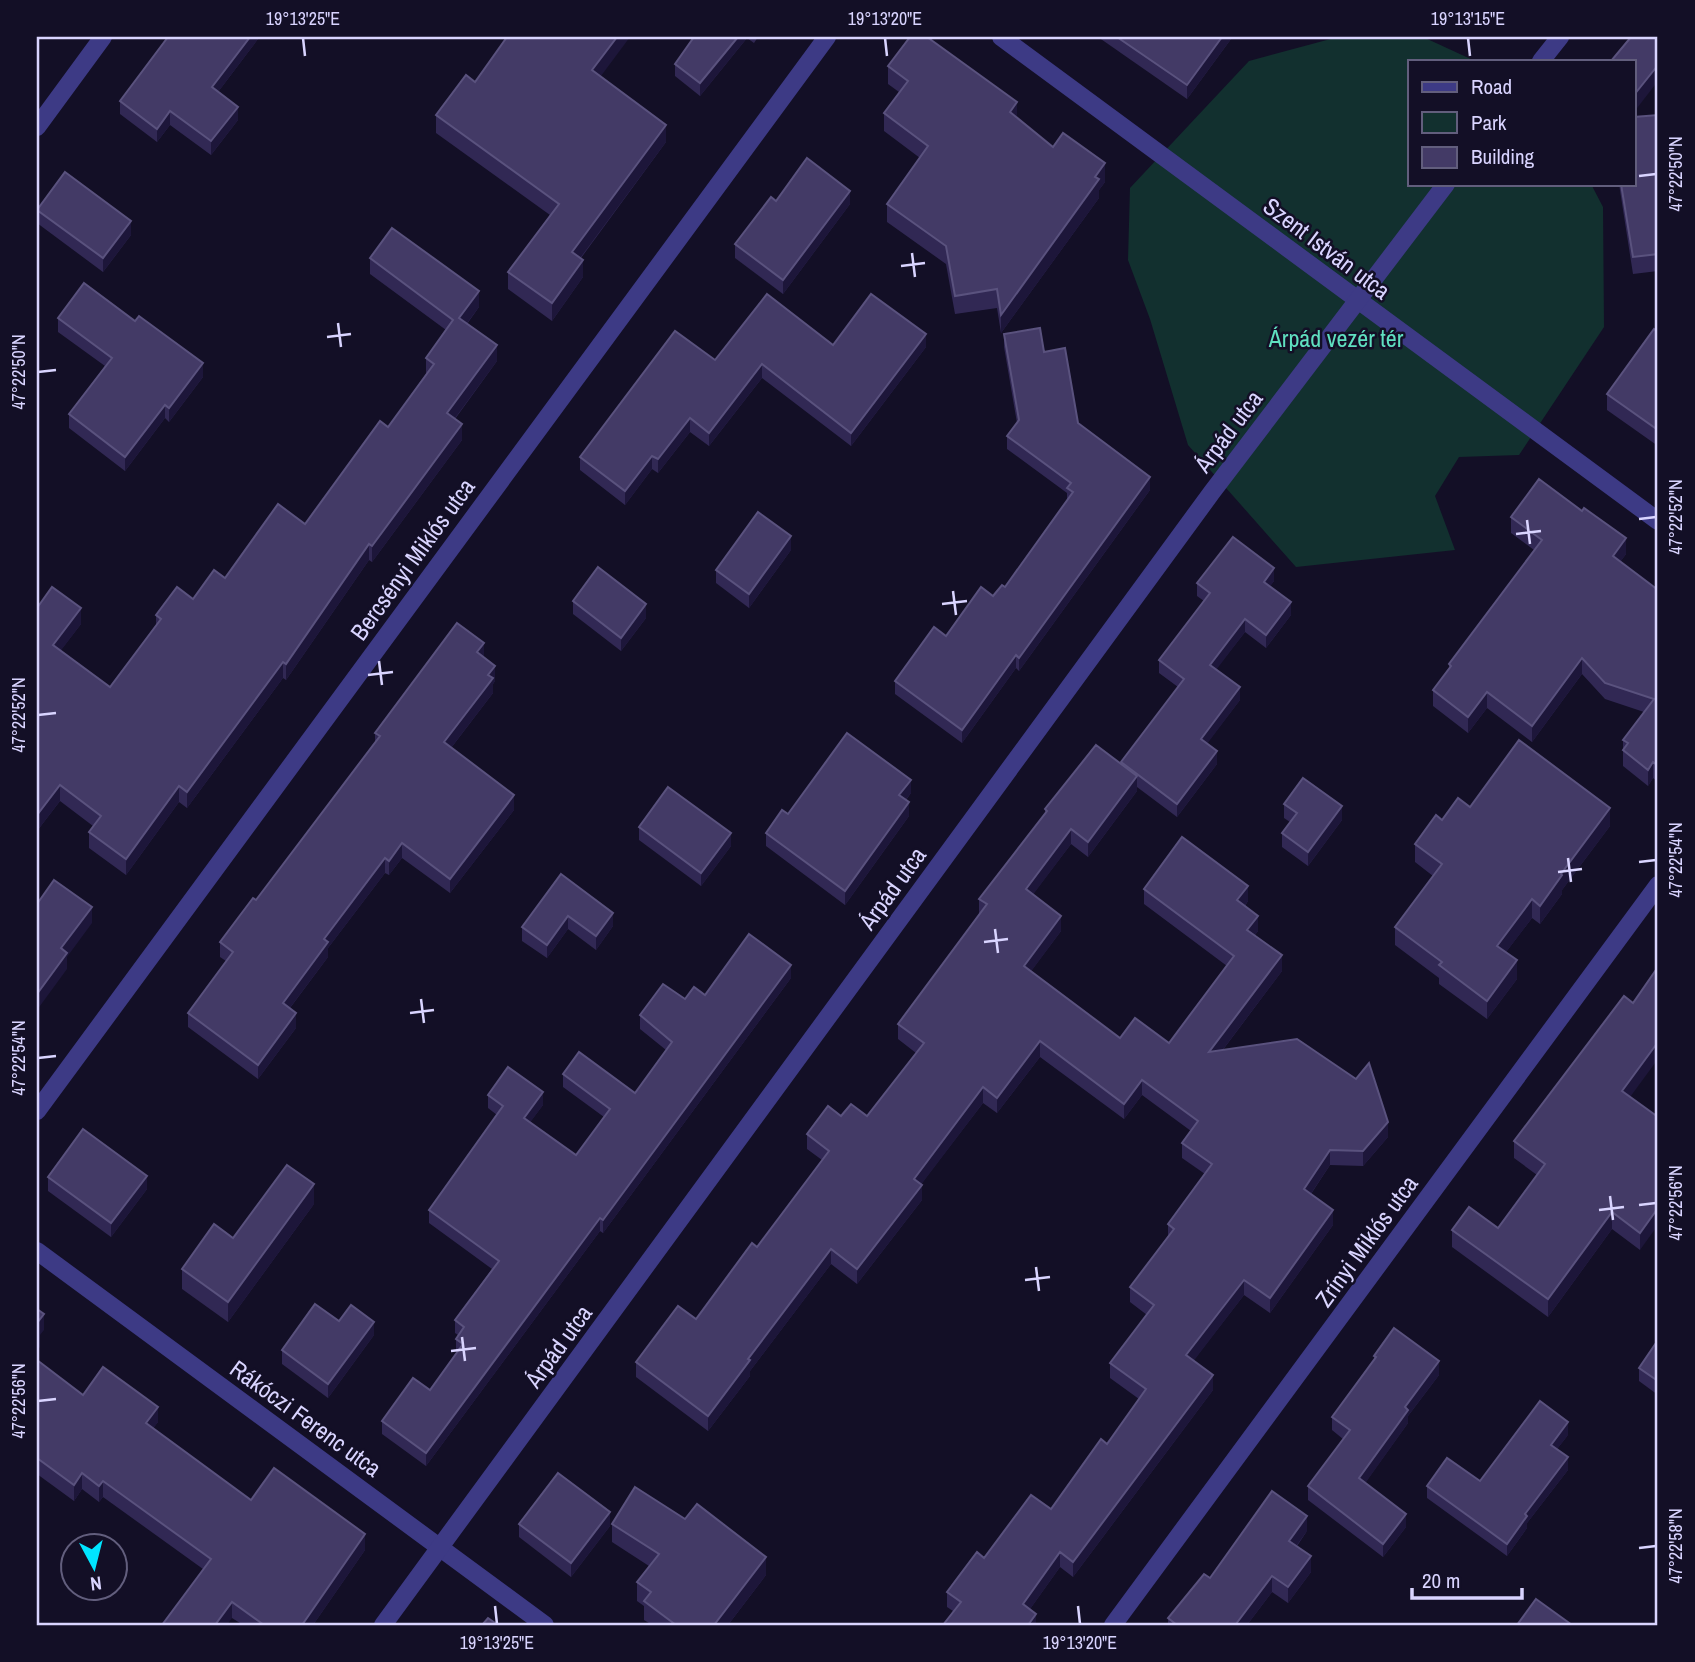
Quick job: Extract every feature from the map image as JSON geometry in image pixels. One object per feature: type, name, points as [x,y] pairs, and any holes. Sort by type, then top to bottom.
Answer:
[{"type":"street","points":[[37,127],[103,37]]},
{"type":"street","name":"Bercsényi Miklós utca","points":[[37,1111],[827,37]]},
{"type":"street","name":"Szent István utca","points":[[1001,37],[1658,521]]},
{"type":"street","points":[[1542,60],[1560,37]]},
{"type":"street","name":"Árpád utca","points":[[383,1625],[1212,492],[1444,186]]},
{"type":"street","name":"Zrínyi Miklós utca","points":[[1113,1625],[1658,885]]},
{"type":"street","name":"Rákóczi Ferenc utca","points":[[37,1251],[545,1625]]},
{"type":"green space","name":"Árpád vezér tér","points":[[1338,37],[1423,37],[1473,60],[1408,60],[1408,186],[1592,186],[1603,207],[1604,327],[1519,455],[1459,457],[1435,496],[1455,550],[1296,567],[1188,445],[1150,319],[1128,260],[1130,188],[1249,61]]},
{"type":"building","points":[[168,37],[250,37],[212,87],[238,107],[211,141],[170,111],[157,129],[120,101]]},
{"type":"building","points":[[507,37],[617,37],[592,70],[666,125],[572,252],[583,260],[552,303],[508,272],[559,204],[436,115],[466,75],[475,82]]},
{"type":"building","points":[[694,37],[738,37],[700,83],[675,64]]},
{"type":"building","points":[[910,37],[927,37],[1017,102],[1010,112],[1053,147],[1063,133],[1105,163],[1095,177],[1099,179],[1001,315],[997,289],[955,296],[946,246],[887,204],[928,146],[884,113],[908,81],[888,66]]},
{"type":"building","points":[[1117,37],[1222,37],[1187,85]]},
{"type":"building","points":[[1631,37],[1658,37],[1658,65],[1636,92],[1636,60],[1612,60]]},
{"type":"building","points":[[1658,115],[1658,254],[1633,257],[1621,186],[1636,186],[1636,117]]},
{"type":"building","points":[[807,158],[850,191],[783,280],[735,244],[771,197],[776,201]]},
{"type":"building","points":[[65,172],[131,221],[103,258],[37,210]]},
{"type":"building","points":[[392,228],[479,291],[459,318],[497,345],[447,413],[462,424],[372,546],[369,544],[286,664],[283,662],[187,792],[179,786],[126,859],[89,832],[101,816],[60,785],[37,815],[37,608],[52,587],[81,608],[53,645],[110,687],[161,619],[156,615],[177,587],[193,599],[214,570],[225,578],[278,504],[305,524],[380,421],[388,427],[434,364],[426,358],[453,320],[370,258]]},
{"type":"building","points":[[84,283],[135,321],[139,316],[203,363],[169,408],[165,405],[125,457],[69,414],[112,358],[58,318]]},
{"type":"building","points":[[767,294],[833,345],[871,294],[926,334],[851,433],[762,364],[709,433],[690,418],[658,459],[652,456],[625,491],[580,457],[675,331],[715,360]]},
{"type":"building","points":[[1040,328],[1044,352],[1065,348],[1078,423],[1150,477],[1019,658],[1016,655],[962,730],[895,681],[934,627],[946,636],[981,587],[993,596],[1002,585],[1005,587],[1073,492],[1067,488],[1071,483],[1007,436],[1019,420],[1004,334]]},
{"type":"building","points":[[1654,329],[1658,332],[1658,430],[1607,394]]},
{"type":"building","points":[[1539,479],[1582,511],[1584,508],[1626,538],[1613,556],[1658,590],[1658,766],[1653,762],[1648,770],[1623,750],[1628,743],[1623,740],[1654,699],[1605,683],[1582,658],[1532,726],[1487,692],[1468,717],[1433,690],[1451,666],[1449,664],[1542,540],[1511,517]]},
{"type":"building","points":[[758,512],[791,536],[749,594],[716,570]]},
{"type":"building","points":[[1233,537],[1274,568],[1264,582],[1291,602],[1266,635],[1245,619],[1210,665],[1240,687],[1201,739],[1217,751],[1177,804],[1121,762],[1184,679],[1159,660],[1210,593],[1197,583]]},
{"type":"building","points":[[598,567],[646,604],[621,638],[573,601]]},
{"type":"building","points":[[457,623],[484,643],[477,652],[495,666],[488,675],[493,678],[444,742],[514,795],[450,879],[402,843],[389,861],[385,858],[324,939],[328,942],[283,1003],[296,1013],[258,1065],[188,1013],[233,952],[220,942],[253,898],[256,900],[380,736],[375,733]]},
{"type":"building","points":[[847,733],[911,780],[899,795],[909,802],[845,891],[766,833],[782,810],[788,814]]},
{"type":"building","points":[[1519,740],[1610,808],[1540,906],[1532,899],[1497,946],[1517,960],[1487,1001],[1439,965],[1442,962],[1395,927],[1442,864],[1415,844],[1436,815],[1442,820],[1458,798],[1470,807]]},
{"type":"building","points":[[1096,745],[1137,776],[1088,842],[1071,829],[1026,889],[1061,916],[1024,966],[1120,1038],[1135,1018],[1169,1043],[1234,956],[1144,889],[1182,837],[1248,886],[1237,900],[1258,916],[1247,930],[1282,955],[1209,1052],[1297,1039],[1356,1079],[1369,1063],[1388,1122],[1363,1151],[1330,1150],[1304,1189],[1333,1210],[1270,1298],[1244,1280],[1186,1355],[1213,1375],[1073,1562],[1060,1552],[1023,1604],[1036,1614],[1028,1625],[943,1625],[961,1602],[947,1592],[977,1552],[984,1558],[1031,1495],[1051,1509],[1101,1439],[1107,1444],[1146,1389],[1110,1363],[1154,1305],[1130,1287],[1174,1229],[1168,1224],[1212,1164],[1182,1143],[1198,1121],[1142,1080],[1124,1104],[1040,1041],[997,1098],[983,1087],[914,1179],[922,1185],[857,1269],[831,1249],[708,1416],[636,1362],[678,1306],[696,1319],[752,1243],[757,1247],[829,1151],[807,1134],[828,1106],[841,1116],[851,1104],[867,1116],[924,1043],[898,1024],[987,904],[979,899]]},
{"type":"building","points":[[1303,778],[1342,806],[1308,852],[1282,833],[1297,813],[1284,804]]},
{"type":"building","points":[[668,787],[731,833],[701,873],[639,827]]},
{"type":"building","points":[[561,874],[613,913],[596,936],[568,916],[547,945],[522,927]]},
{"type":"building","points":[[54,880],[92,907],[61,948],[67,953],[37,994],[37,904]]},
{"type":"building","points":[[749,934],[791,965],[603,1220],[600,1218],[426,1453],[382,1421],[413,1378],[430,1390],[463,1344],[456,1339],[464,1327],[455,1320],[499,1261],[429,1210],[503,1106],[488,1095],[508,1067],[543,1092],[524,1118],[576,1155],[610,1109],[563,1074],[579,1052],[635,1093],[672,1042],[640,1015],[663,984],[685,999],[694,987],[705,995]]},
{"type":"building","points":[[1658,967],[1658,1042],[1622,1091],[1658,1117],[1658,1208],[1640,1233],[1612,1212],[1548,1299],[1452,1230],[1469,1207],[1498,1228],[1545,1164],[1514,1141],[1624,996],[1633,1003]]},
{"type":"building","points":[[83,1129],[147,1176],[111,1223],[48,1177]]},
{"type":"building","points":[[287,1165],[314,1184],[228,1302],[182,1269],[214,1224],[233,1238]]},
{"type":"building","points":[[315,1304],[339,1321],[351,1305],[374,1322],[328,1384],[282,1350]]},
{"type":"building","points":[[37,1309],[44,1314],[37,1323]]},
{"type":"building","points":[[1394,1328],[1439,1361],[1405,1407],[1408,1410],[1359,1478],[1406,1514],[1383,1544],[1308,1486],[1350,1430],[1332,1417]]},
{"type":"building","points":[[1658,1340],[1658,1381],[1639,1368]]},
{"type":"building","points":[[37,1360],[83,1395],[103,1367],[158,1407],[146,1423],[251,1500],[274,1468],[365,1534],[302,1625],[264,1625],[232,1602],[215,1625],[162,1625],[211,1559],[103,1481],[99,1486],[82,1473],[74,1485],[37,1458]]},
{"type":"building","points":[[1540,1401],[1568,1422],[1551,1445],[1568,1457],[1525,1514],[1527,1516],[1507,1544],[1427,1486],[1447,1458],[1480,1481]]},
{"type":"building","points":[[558,1473],[610,1512],[571,1563],[519,1524]]},
{"type":"building","points":[[635,1487],[685,1519],[697,1504],[766,1557],[714,1625],[676,1625],[644,1601],[651,1592],[637,1582],[659,1554],[612,1524]]},
{"type":"building","points":[[1272,1491],[1307,1516],[1289,1541],[1311,1556],[1288,1587],[1272,1576],[1236,1625],[1177,1625],[1168,1618],[1204,1574],[1210,1578]]},
{"type":"building","points":[[1536,1599],[1572,1625],[1517,1625]]},
{"type":"building","points":[[488,1618],[498,1625],[482,1625]]}]
